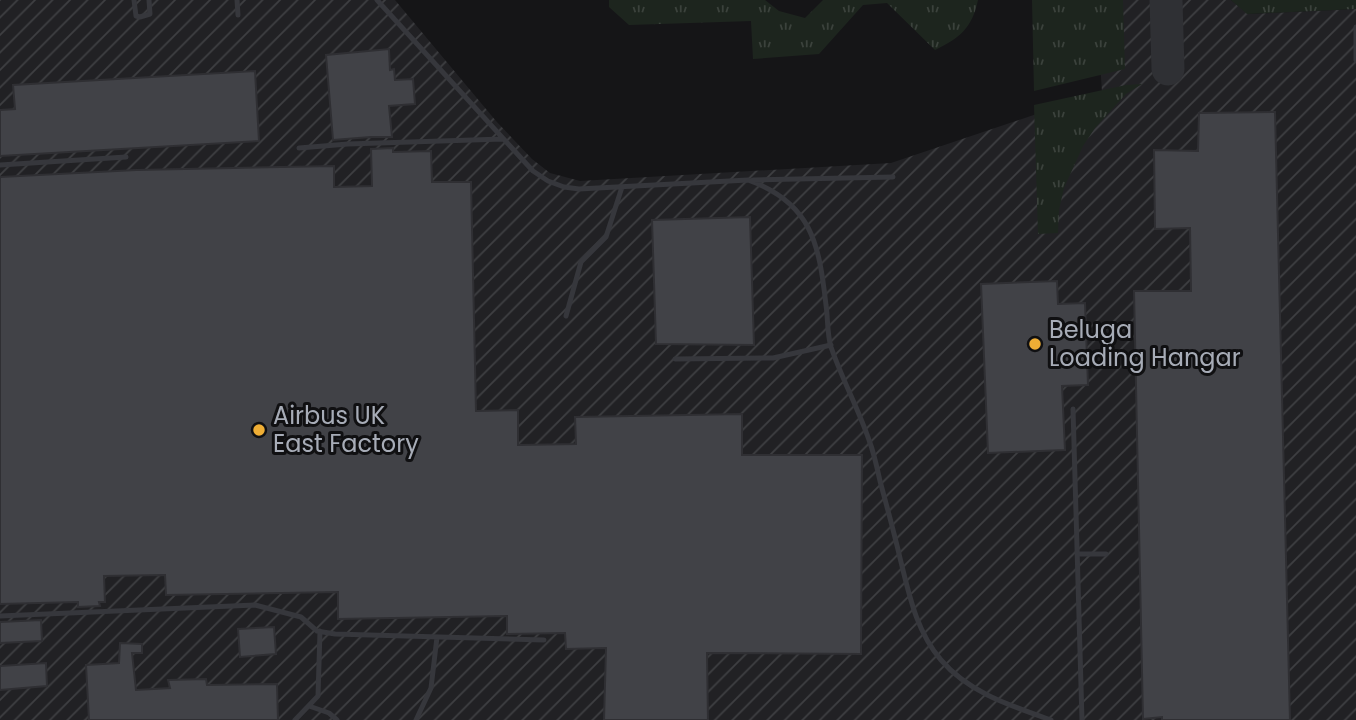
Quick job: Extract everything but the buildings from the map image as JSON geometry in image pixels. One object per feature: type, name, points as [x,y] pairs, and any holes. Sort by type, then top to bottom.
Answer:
[{"type":"lane","points":[[134,0],[136,16],[140,17],[150,14],[149,0]]},
{"type":"lane","points":[[237,0],[238,15]]},
{"type":"lane","points":[[377,0],[533,171],[564,187],[579,189],[748,180],[893,177]]},
{"type":"lane","points":[[1356,27],[1356,60]]},
{"type":"lane","points":[[299,148],[503,139]]},
{"type":"lane","points":[[0,164],[126,157]]},
{"type":"lane","points":[[748,180],[777,193],[794,207],[804,219],[817,247],[822,267],[831,345],[870,441],[907,590],[924,636],[942,662],[973,687],[1013,707],[1051,720]]},
{"type":"lane","points":[[566,316],[581,262],[606,237],[622,187]]},
{"type":"lane","points":[[675,359],[773,358],[831,345]]},
{"type":"lane","points":[[1073,409],[1082,720]]},
{"type":"lane","points":[[1078,554],[1107,554]]},
{"type":"lane","points":[[0,616],[256,605],[301,617],[317,631],[335,634],[544,640]]},
{"type":"lane","points":[[295,720],[318,696],[320,631]]},
{"type":"lane","points":[[416,720],[431,688],[437,637]]},
{"type":"lane","points":[[309,706],[329,713],[337,720]]},
{"type":"shaded area","points":[[0,0],[395,0],[496,121],[532,159],[550,173],[580,181],[891,163],[1102,92],[1096,0],[1231,0],[1248,14],[1356,9],[1356,720],[0,720]]},
{"type":"green space","points":[[609,0],[765,0],[779,11],[805,18],[823,0],[978,0],[964,31],[935,50],[887,3],[863,5],[819,54],[753,59],[751,21],[629,25],[609,7]]},
{"type":"green space","points":[[1032,0],[1123,0],[1125,69],[1034,91]]},
{"type":"green space","points":[[1231,0],[1356,0],[1356,9],[1247,14]]},
{"type":"green space","points":[[1142,84],[1126,94],[1095,128],[1083,146],[1064,188],[1058,233],[1038,234],[1034,105]]},
{"type":"taxiway","points":[[1166,0],[1168,69]]},
{"type":"place","name":"Beluga Loading Hangar","points":[[1035,344]]},
{"type":"place","name":"Airbus UK East Factory","points":[[259,430]]}]
